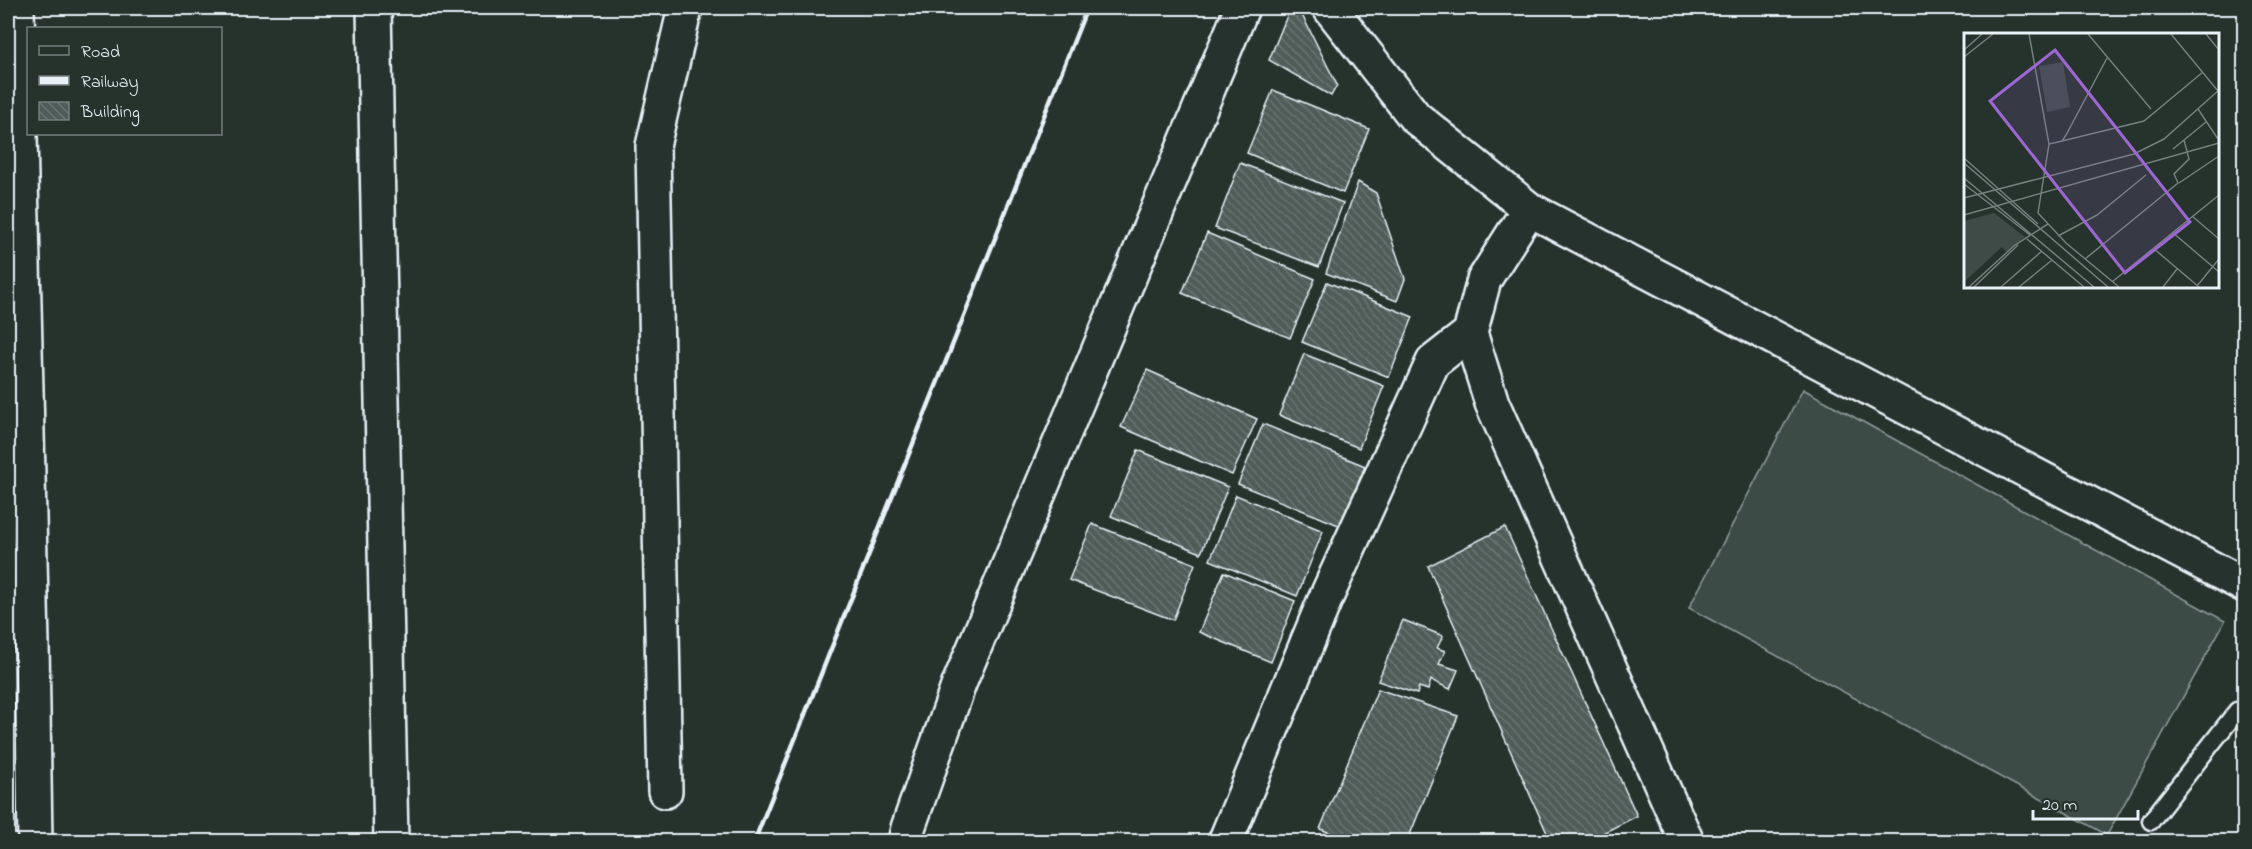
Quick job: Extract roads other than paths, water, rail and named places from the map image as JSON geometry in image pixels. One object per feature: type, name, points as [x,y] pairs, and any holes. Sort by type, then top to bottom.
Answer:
[{"type":"street","points":[[17,8],[20,646],[35,842]]},
{"type":"street","points":[[374,8],[391,842]]},
{"type":"street","points":[[665,792],[653,146],[685,8]]},
{"type":"street","points":[[905,842],[959,684],[1242,8]]},
{"type":"street","points":[[1330,8],[1415,117],[1529,209],[2244,585]]},
{"type":"street","points":[[1529,209],[1484,280],[1470,333],[1492,403],[1687,842]]},
{"type":"street","points":[[1225,842],[1324,602],[1433,362],[1470,333]]},
{"type":"lane","points":[[2151,821],[2237,711],[2244,714]]},
{"type":"railway","points":[[754,842],[1087,8]]}]
